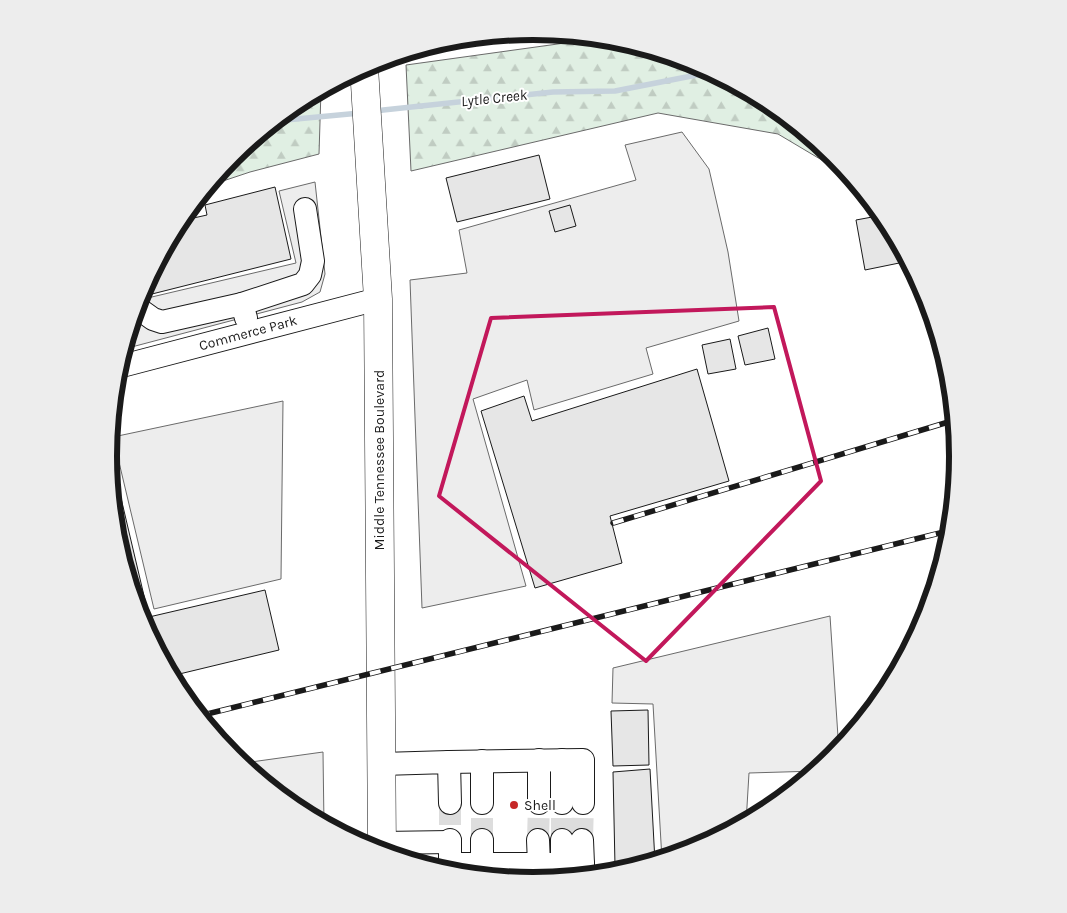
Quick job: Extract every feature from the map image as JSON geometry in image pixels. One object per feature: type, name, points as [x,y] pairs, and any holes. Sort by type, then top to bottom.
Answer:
[{"type":"main road","name":"Middle Tennessee Boulevard","points":[[365,76],[378,299],[382,844]]},
{"type":"street","points":[[143,312],[162,322],[242,304],[303,284],[310,275],[313,262],[305,209]]},
{"type":"street","name":"Commerce Park","points":[[127,365],[378,299]]},
{"type":"street","points":[[242,304],[251,332]]},
{"type":"street","points":[[539,760],[539,803]]},
{"type":"street","points":[[382,764],[583,760],[572,803]]},
{"type":"street","points":[[449,762],[450,803]]},
{"type":"street","points":[[482,762],[482,803]]},
{"type":"street","points":[[482,840],[488,869]]},
{"type":"street","points":[[538,840],[538,864]]},
{"type":"street","points":[[390,847],[450,841],[450,864],[488,869],[538,864],[576,868],[572,840]]},
{"type":"highlighted area","points":[[774,307],[821,481],[646,661],[439,496],[491,318]]},
{"type":"green space","points":[[571,42],[615,48],[641,54],[693,72],[742,96],[787,126],[832,166],[778,134],[658,113],[411,171],[406,65]]},
{"type":"green space","points":[[321,99],[319,154],[220,182],[259,143],[302,110]]},
{"type":"shaded area","points":[[682,132],[709,169],[728,252],[739,321],[646,348],[653,374],[534,410],[527,380],[473,399],[526,586],[422,608],[410,280],[467,273],[459,230],[636,180],[625,145]]},
{"type":"shaded area","points":[[315,182],[325,274],[320,292],[302,302],[132,347],[149,298],[296,263],[279,191]]},
{"type":"shaded area","points":[[283,401],[281,579],[154,609],[117,454],[118,436]]},
{"type":"shaded area","points":[[830,616],[838,740],[806,771],[749,773],[747,814],[718,830],[662,853],[653,704],[612,703],[613,668]]},
{"type":"shaded area","points":[[323,752],[324,816],[280,787],[251,762]]},
{"type":"building","points":[[539,155],[550,199],[457,222],[446,178]]},
{"type":"building","points":[[275,187],[291,259],[152,294],[160,272],[187,225],[192,218],[207,215],[205,205]]},
{"type":"building","points":[[570,205],[576,226],[555,232],[549,211]]},
{"type":"building","points":[[874,217],[902,262],[865,270],[856,220]]},
{"type":"building","points":[[768,328],[775,359],[745,365],[738,336]]},
{"type":"building","points":[[730,339],[736,369],[708,374],[702,345]]},
{"type":"building","points":[[697,369],[729,481],[610,516],[622,563],[535,588],[481,411],[524,396],[532,421]]},
{"type":"building","points":[[118,486],[148,614],[131,564],[125,538]]},
{"type":"building","points":[[265,590],[279,650],[179,674],[149,617]]},
{"type":"building","points":[[648,710],[649,765],[613,766],[611,711]]},
{"type":"building","points":[[650,769],[655,855],[615,865],[613,772]]},
{"type":"waterway","name":"Lytle Creek","points":[[374,111],[553,92],[615,91],[699,75]]},
{"type":"waterway","name":"Lytle Creek","points":[[289,120],[360,113]]},
{"type":"tunnel","points":[[450,803],[450,840]]},
{"type":"tunnel","points":[[482,803],[482,840]]},
{"type":"tunnel","points":[[538,840],[539,803]]},
{"type":"tunnel","points":[[562,803],[562,840]]},
{"type":"tunnel","points":[[582,840],[583,803]]},
{"type":"railway","points":[[613,523],[948,422]]},
{"type":"railway","points":[[206,714],[943,532]]},
{"type":"place","name":"Shell","points":[[514,805]]}]
